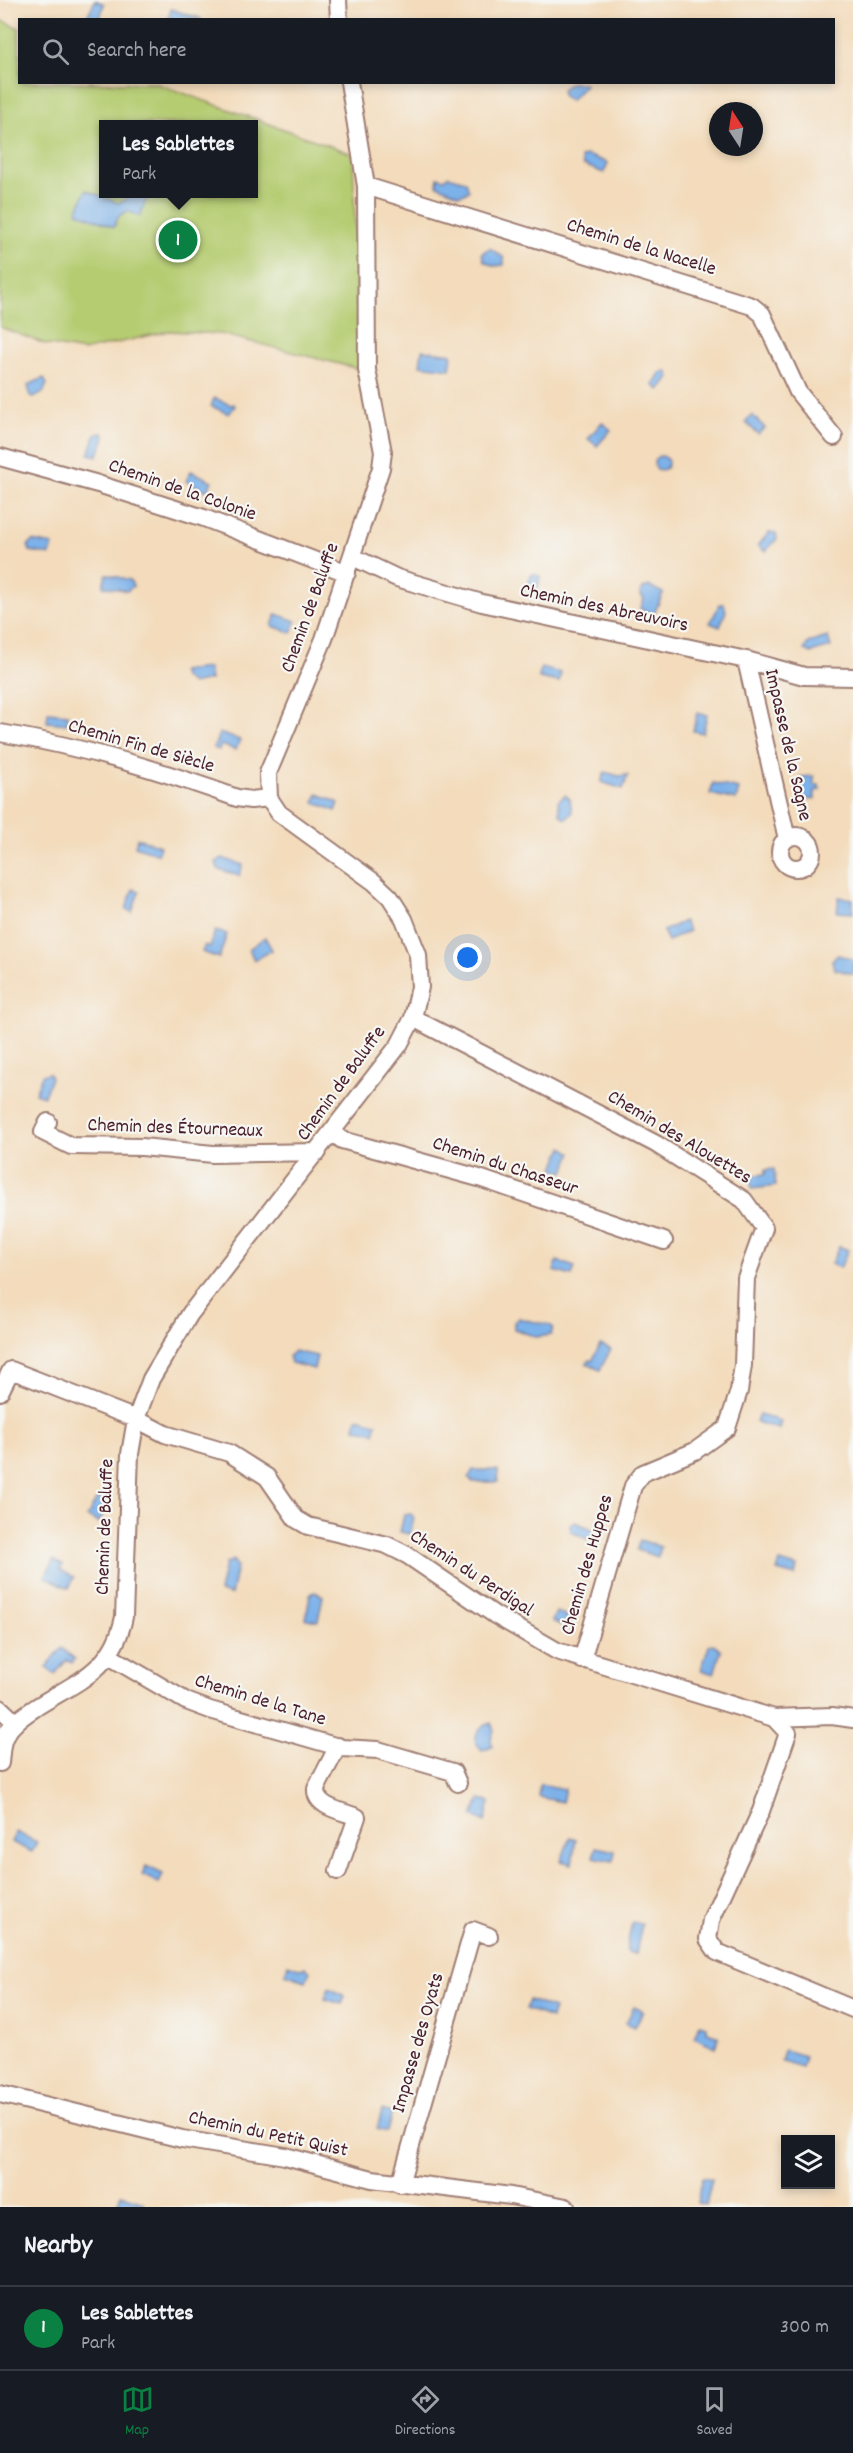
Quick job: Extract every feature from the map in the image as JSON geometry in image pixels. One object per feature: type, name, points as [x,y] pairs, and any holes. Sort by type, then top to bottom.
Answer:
[{"type":"street","points":[[338,0],[339,18]]},
{"type":"street","name":"Chemin de Baluffe","points":[[15,1722],[84,1679],[109,1656],[120,1635],[124,1617],[127,1490],[136,1419],[151,1379],[190,1314],[333,1133],[399,1045],[413,1018],[420,987],[418,955],[404,919],[390,897],[374,882],[279,813],[270,798],[268,773],[320,648],[381,468],[382,452],[367,370],[366,186],[349,84]]},
{"type":"street","name":"Chemin de la Nacelle","points":[[366,186],[752,306],[762,314],[798,392],[834,437]]},
{"type":"street","name":"Chemin de la Colonie","points":[[0,457],[98,484],[350,565]]},
{"type":"street","name":"Chemin des Abreuvoirs","points":[[350,565],[482,603],[746,660],[804,676],[853,677]]},
{"type":"street","name":"Impasse de la Sagne","points":[[746,660],[787,839]]},
{"type":"street","name":"Chemin Fin de Siècle","points":[[0,733],[38,739],[123,760],[237,798],[251,800],[270,798]]},
{"type":"street","name":"Chemin des Alouettes","points":[[413,1018],[656,1144],[744,1200],[764,1228],[746,1278],[743,1365],[739,1391],[727,1428]]},
{"type":"street","name":"Chemin des Étourneaux","points":[[48,1122],[44,1132],[71,1146],[142,1147],[213,1154],[318,1152]]},
{"type":"street","name":"Chemin du Chasseur","points":[[333,1133],[342,1140],[479,1178],[664,1241]]},
{"type":"street","name":"Chemin du Perdigal","points":[[0,1392],[11,1370],[136,1419],[165,1434],[229,1453],[267,1477],[296,1520],[308,1526],[387,1545],[407,1555],[495,1616],[557,1651],[774,1718],[832,1716],[853,1719]]},
{"type":"street","name":"Chemin des Huppes","points":[[582,1660],[633,1486],[643,1473],[695,1451],[727,1428]]},
{"type":"street","name":"Chemin de la Tane","points":[[109,1656],[186,1701],[338,1746],[378,1750],[453,1772],[458,1783]]},
{"type":"street","points":[[0,1708],[15,1722],[4,1738],[0,1763]]},
{"type":"street","points":[[774,1718],[788,1733],[761,1811],[711,1920],[708,1939],[717,1952],[853,2009]]},
{"type":"street","name":"Chemin de la Tane","points":[[338,1746],[316,1790],[315,1797],[320,1803],[357,1817],[338,1871]]},
{"type":"street","name":"Impasse des Oyats","points":[[400,2184],[473,1930],[489,1936]]},
{"type":"street","name":"Chemin du Petit Quist","points":[[0,2094],[182,2139],[285,2156],[372,2179],[566,2207]]},
{"type":"green space","points":[[0,20],[18,28],[18,84],[158,84],[353,154],[359,369],[221,334],[169,331],[83,351],[45,344],[0,327]]},
{"type":"water","points":[[95,0],[104,4],[100,18],[86,18]]},
{"type":"water","points":[[171,9],[199,18],[168,18]]},
{"type":"water","points":[[568,84],[585,85],[570,101],[562,95],[562,90]]},
{"type":"water","points":[[587,155],[608,163],[604,173],[583,165],[581,158]]},
{"type":"water","points":[[448,176],[466,181],[469,191],[460,195],[437,185],[438,177],[444,179]]},
{"type":"water","points":[[86,190],[99,195],[99,198],[118,203],[125,201],[126,198],[147,198],[140,216],[127,211],[119,216],[114,227],[77,212]]},
{"type":"water","points":[[490,248],[504,258],[504,265],[494,266],[484,261],[482,253]]},
{"type":"water","points":[[422,350],[452,354],[450,369],[420,365]]},
{"type":"water","points":[[667,371],[670,377],[659,390],[653,385],[660,373]]},
{"type":"water","points":[[44,378],[47,384],[43,393],[34,398],[30,396],[28,385]]},
{"type":"water","points":[[214,398],[235,406],[229,414],[211,406]]},
{"type":"water","points":[[752,415],[765,428],[758,434],[745,422]]},
{"type":"water","points":[[602,422],[611,430],[597,446],[588,439]]},
{"type":"water","points":[[103,433],[105,438],[97,456],[89,454],[96,434]]},
{"type":"water","points":[[658,456],[664,456],[668,463],[664,470],[658,470],[654,466],[654,460]]},
{"type":"water","points":[[191,471],[212,481],[207,491],[186,481]]},
{"type":"water","points":[[770,532],[776,533],[777,539],[765,552],[758,545]]},
{"type":"water","points":[[32,541],[53,545],[50,555],[30,551],[28,546]]},
{"type":"water","points":[[106,574],[130,580],[133,586],[127,591],[103,586]]},
{"type":"water","points":[[531,574],[540,576],[537,593],[527,591]]},
{"type":"water","points":[[649,586],[663,593],[654,614],[640,609],[644,599],[640,594],[642,589]]},
{"type":"water","points":[[720,604],[724,604],[726,611],[720,627],[710,623]]},
{"type":"water","points":[[276,614],[296,621],[292,633],[272,626]]},
{"type":"water","points":[[828,637],[831,647],[811,653],[804,650],[808,643]]},
{"type":"water","points":[[208,668],[210,680],[192,684],[183,677],[181,671]]},
{"type":"water","points":[[541,668],[561,673],[559,682],[539,678]]},
{"type":"water","points":[[48,712],[68,714],[67,724],[47,722]]},
{"type":"water","points":[[697,713],[707,715],[703,733],[693,731]]},
{"type":"water","points":[[219,733],[240,740],[236,750],[221,745],[219,750],[214,748]]},
{"type":"water","points":[[605,772],[619,776],[628,775],[623,789],[601,782]]},
{"type":"water","points":[[814,776],[814,785],[819,785],[820,790],[815,791],[815,799],[802,800],[801,777]]},
{"type":"water","points":[[713,783],[739,789],[736,800],[710,794]]},
{"type":"water","points":[[318,794],[339,803],[336,811],[314,802]]},
{"type":"water","points":[[565,795],[570,799],[572,813],[565,819],[560,814],[558,801]]},
{"type":"water","points":[[137,838],[160,846],[158,854],[135,846]]},
{"type":"water","points":[[222,858],[243,865],[239,876],[218,869],[216,862]]},
{"type":"water","points":[[133,889],[139,892],[132,912],[126,909]]},
{"type":"water","points":[[839,897],[853,899],[853,913],[837,912]]},
{"type":"water","points":[[684,921],[689,931],[668,941],[663,931]]},
{"type":"water","points":[[215,931],[227,934],[219,958],[202,952],[205,945],[210,947]]},
{"type":"water","points":[[265,937],[272,950],[254,960],[249,949]]},
{"type":"water","points":[[838,955],[853,959],[853,974],[834,969],[832,960]]},
{"type":"water","points":[[49,1073],[51,1078],[44,1096],[35,1093],[42,1075]]},
{"type":"water","points":[[563,1147],[572,1153],[564,1172],[554,1168]]},
{"type":"water","points":[[774,1169],[776,1186],[752,1189],[750,1176],[765,1174],[765,1170]]},
{"type":"water","points":[[839,1246],[848,1250],[840,1268],[831,1264]]},
{"type":"water","points":[[557,1261],[575,1267],[572,1276],[554,1271]]},
{"type":"water","points":[[519,1318],[550,1325],[553,1327],[551,1335],[536,1337],[514,1329],[514,1322]]},
{"type":"water","points":[[600,1345],[611,1349],[600,1370],[587,1364],[589,1360],[592,1361]]},
{"type":"water","points":[[294,1351],[317,1356],[314,1369],[291,1363],[289,1356]]},
{"type":"water","points":[[759,1415],[781,1421],[779,1429],[756,1422]]},
{"type":"water","points":[[357,1418],[377,1423],[374,1433],[355,1428]]},
{"type":"water","points":[[473,1470],[498,1470],[498,1482],[473,1482],[468,1478]]},
{"type":"water","points":[[101,1498],[107,1505],[99,1523],[87,1517],[96,1500]]},
{"type":"water","points":[[411,1514],[414,1518],[410,1534],[400,1532],[404,1515]]},
{"type":"water","points":[[575,1522],[595,1530],[590,1540],[571,1532],[570,1525]]},
{"type":"water","points":[[640,1540],[661,1547],[658,1557],[637,1550]]},
{"type":"water","points":[[53,1560],[63,1565],[60,1570],[74,1577],[69,1588],[45,1577]]},
{"type":"water","points":[[233,1560],[237,1566],[231,1595],[219,1592],[225,1564]]},
{"type":"water","points":[[780,1562],[797,1567],[795,1576],[777,1571]]},
{"type":"water","points":[[315,1592],[323,1596],[318,1621],[306,1619],[310,1594]]},
{"type":"water","points":[[575,1603],[580,1606],[570,1629],[552,1621],[556,1612],[569,1618]]},
{"type":"water","points":[[714,1644],[721,1650],[714,1674],[701,1670],[709,1646]]},
{"type":"water","points":[[62,1648],[75,1659],[72,1663],[67,1660],[55,1674],[46,1667]]},
{"type":"water","points":[[491,1723],[494,1730],[491,1738],[492,1747],[482,1751],[476,1743],[477,1735],[482,1728]]},
{"type":"water","points":[[540,1784],[565,1789],[562,1802],[538,1797]]},
{"type":"water","points":[[480,1799],[490,1802],[485,1822],[473,1816]]},
{"type":"water","points":[[16,1832],[37,1842],[32,1852],[11,1842]]},
{"type":"water","points":[[570,1837],[576,1839],[572,1864],[561,1861]]},
{"type":"water","points":[[596,1847],[615,1851],[613,1861],[593,1857]]},
{"type":"water","points":[[146,1866],[163,1874],[159,1883],[142,1875]]},
{"type":"water","points":[[632,1922],[642,1924],[636,1954],[626,1952]]},
{"type":"water","points":[[288,1964],[301,1969],[305,1967],[310,1972],[306,1981],[285,1974]]},
{"type":"water","points":[[329,1988],[345,1996],[342,2004],[325,1999]]},
{"type":"water","points":[[529,2000],[554,2009],[551,2018],[526,2009]]},
{"type":"water","points":[[634,2007],[643,2011],[635,2027],[626,2023]]},
{"type":"water","points":[[700,2024],[706,2026],[706,2031],[719,2037],[715,2047],[694,2037]]},
{"type":"water","points":[[784,2050],[805,2056],[802,2067],[781,2061]]},
{"type":"water","points":[[382,2110],[392,2113],[387,2132],[377,2129]]},
{"type":"water","points":[[702,2177],[712,2179],[706,2205],[697,2203]]},
{"type":"water","points":[[121,2194],[143,2202],[141,2207],[117,2205]]},
{"type":"place","name":"Les Sablettes","points":[[178,240]]}]
